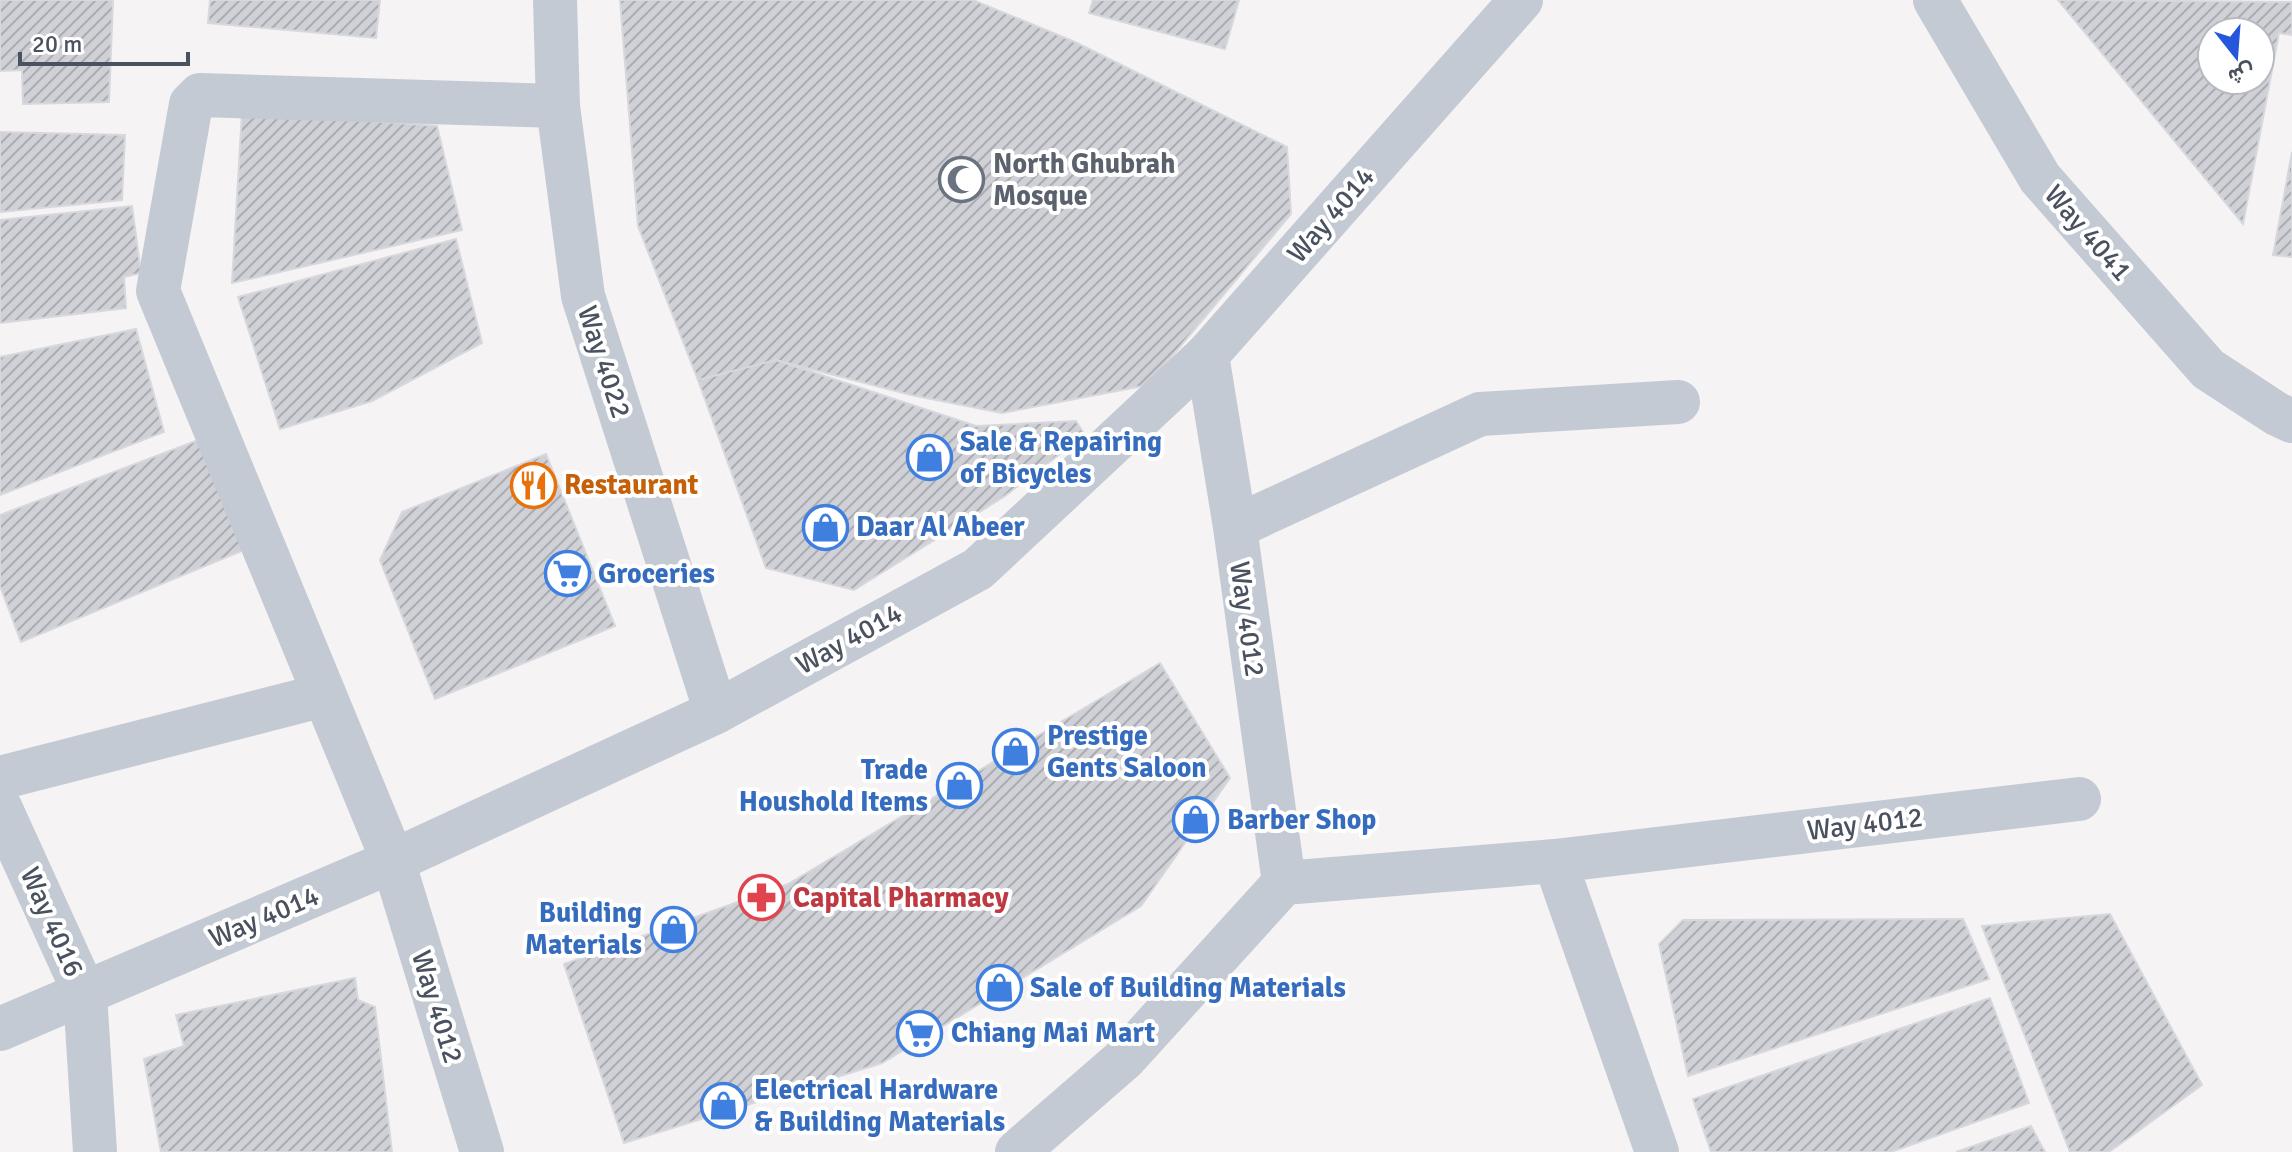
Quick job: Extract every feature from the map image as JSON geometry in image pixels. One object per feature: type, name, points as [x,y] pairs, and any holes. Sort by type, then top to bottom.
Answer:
[{"type":"street","name":"Way 4022","points":[[555,0],[558,106],[583,296],[716,712]]},
{"type":"street","name":"Way 4014","points":[[0,1029],[393,861],[716,712],[978,569],[1207,355],[1521,0]]},
{"type":"street","name":"Way 4041","points":[[1935,0],[2040,178],[2208,369],[2292,421]]},
{"type":"street","name":"Way 4012","points":[[482,1152],[393,861],[158,291],[191,104],[200,95],[558,106]]},
{"type":"street","name":"Way 4012","points":[[1207,355],[1235,527],[1284,883],[1555,861],[2079,799]]},
{"type":"street","points":[[1235,527],[1480,414],[1678,402]]},
{"type":"street","points":[[0,778],[324,695]]},
{"type":"street","name":"Way 4016","points":[[0,807],[85,994]]},
{"type":"street","points":[[1555,861],[1657,1152]]},
{"type":"street","points":[[1017,1152],[1124,1059],[1284,883]]},
{"type":"street","points":[[85,994],[95,1152]]},
{"type":"building","points":[[0,0],[113,0],[109,102],[23,104],[22,70],[0,71]]},
{"type":"building","points":[[210,0],[380,0],[376,38],[208,23]]},
{"type":"building","name":"North Ghubrah Mosque","points":[[620,0],[973,0],[1075,42],[1287,147],[1291,214],[1148,385],[1002,413],[911,395],[776,360],[698,380],[638,226]]},
{"type":"building","points":[[1093,0],[1239,0],[1225,49],[1089,13]]},
{"type":"building","points":[[2058,0],[2292,2],[2292,35],[2279,33],[2276,49],[2276,16],[2196,16],[2196,96],[2267,96],[2243,224]]},
{"type":"building","points":[[242,112],[437,126],[462,230],[232,283]]},
{"type":"building","points":[[0,132],[125,135],[122,200],[0,212]]},
{"type":"building","points":[[2292,152],[2292,257],[2273,255]]},
{"type":"building","points":[[132,206],[141,273],[124,277],[126,308],[0,323],[0,220]]},
{"type":"building","points":[[456,239],[482,343],[372,401],[280,429],[238,297]]},
{"type":"building","points":[[136,329],[164,432],[0,495],[0,357]]},
{"type":"building","points":[[776,360],[976,426],[1076,421],[1085,435],[1005,496],[854,590],[766,568],[698,380]]},
{"type":"building","points":[[201,439],[244,550],[21,642],[0,586],[0,515]]},
{"type":"building","points":[[546,454],[615,626],[435,699],[380,560],[402,512]]},
{"type":"building","points":[[1160,663],[1230,778],[1141,906],[882,1063],[624,1143],[564,964],[788,884]]},
{"type":"building","points":[[2110,914],[2202,1085],[2109,1152],[2070,1152],[1982,926]]},
{"type":"building","points":[[1963,919],[1989,979],[1688,1076],[1659,944],[1683,920]]},
{"type":"building","points":[[355,978],[358,1000],[375,1007],[392,1152],[161,1152],[144,1059],[184,1046],[176,1015]]},
{"type":"building","points":[[1990,998],[2029,1103],[1891,1152],[1711,1152],[1693,1099]]},
{"type":"building","points":[[2031,1126],[2045,1152],[1956,1152]]},
{"type":"place","name":"North Ghubrah Mosque","points":[[962,180]]},
{"type":"place","name":"Sale & Repairing of Bicycles","points":[[929,458]]},
{"type":"place","name":"Restaurant","points":[[533,485]]},
{"type":"place","name":"Daar Al Abeer","points":[[825,527]]},
{"type":"place","name":"Groceries","points":[[567,574]]},
{"type":"place","name":"Prestige Gents Saloon","points":[[1016,752]]},
{"type":"place","name":"Trade Houshold Items","points":[[959,786]]},
{"type":"place","name":"Barber Shop","points":[[1196,820]]},
{"type":"place","name":"Capital Pharmacy","points":[[762,898]]},
{"type":"place","name":"Building Materials","points":[[673,929]]},
{"type":"place","name":"Sale of Building Materials","points":[[999,988]]},
{"type":"place","name":"Chiang Mai Mart","points":[[920,1033]]},
{"type":"place","name":"Electrical Hardware & Building Materials","points":[[723,1106]]}]
